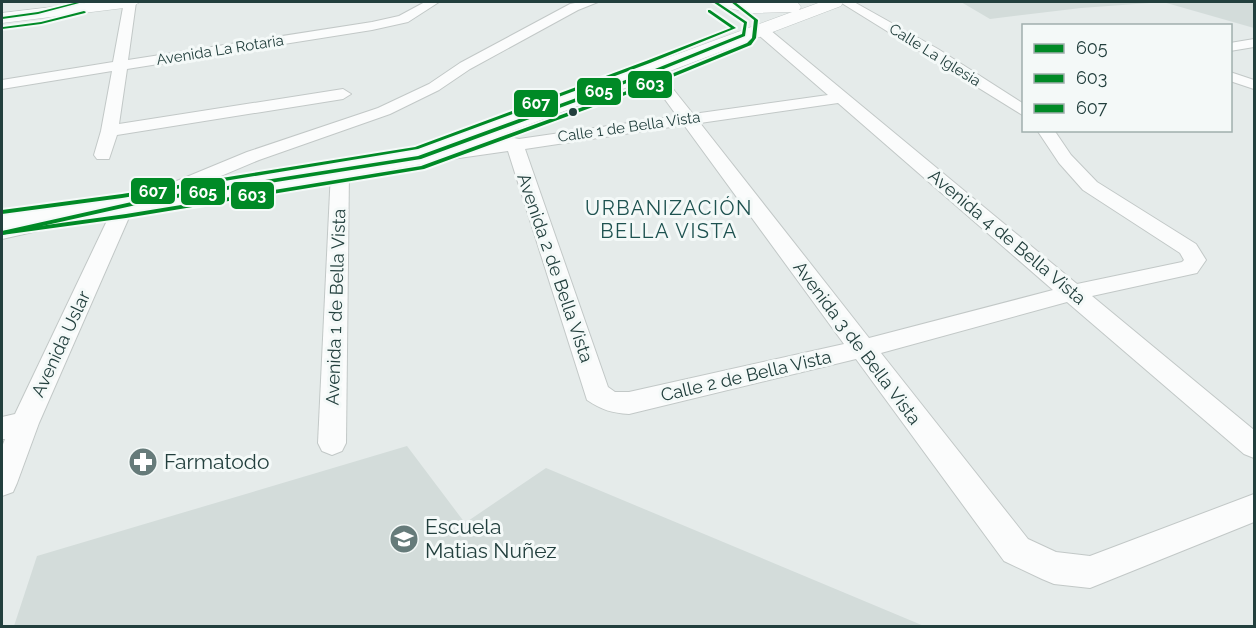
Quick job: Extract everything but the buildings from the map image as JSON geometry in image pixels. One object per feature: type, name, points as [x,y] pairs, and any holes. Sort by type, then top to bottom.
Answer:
[{"type":"main road","points":[[2,18],[131,2]]},
{"type":"main road","points":[[715,2],[746,23],[752,32]]},
{"type":"main road","points":[[725,2],[767,9],[794,6],[801,2]]},
{"type":"main road","points":[[2,223],[419,158],[835,2]]},
{"type":"street","points":[[103,155],[110,131],[131,2]]},
{"type":"street","name":"Avenida La Rotaria","points":[[2,84],[380,25],[403,19],[433,2]]},
{"type":"street","points":[[2,234],[134,203],[253,156],[384,111],[434,87],[465,66],[574,7],[592,2]]},
{"type":"street","name":"Calle La Iglesia","points":[[846,2],[933,52],[1022,110]]},
{"type":"street","name":"Avenida 4 de Bella Vista","points":[[752,32],[839,98],[1074,292],[1254,446]]},
{"type":"street","points":[[1232,47],[1254,43]]},
{"type":"street","name":"Avenida 3 de Bella Vista","points":[[652,72],[1016,550],[1054,568],[1090,572],[1254,508]]},
{"type":"street","points":[[1232,77],[1254,85]]},
{"type":"street","points":[[110,131],[343,94]]},
{"type":"street","name":"Calle 1 de Bella Vista","points":[[419,158],[839,98]]},
{"type":"street","name":"Calle 2 de Bella Vista","points":[[597,393],[610,402],[629,403],[861,349],[1074,292],[1189,268],[1195,260],[1188,249],[1090,186],[1065,159],[1046,132]]},
{"type":"street","name":"Avenida 2 de Bella Vista","points":[[514,143],[597,393]]},
{"type":"street","name":"Avenida 1 de Bella Vista","points":[[332,443],[340,171]]},
{"type":"street","name":"Avenida Uslar","points":[[4,470],[13,425],[134,203]]},
{"type":"shaded area","points":[[961,2],[1163,2],[1081,8],[990,19]]},
{"type":"shaded area","points":[[1163,2],[1254,2],[1254,28]]},
{"type":"shaded area","name":"Escuela Matias Nuñez","points":[[407,446],[465,523],[546,468],[924,626],[14,626],[37,556]]},
{"type":"transit line","name":"605","points":[[2,18],[38,13],[81,2]]},
{"type":"transit line","name":"605","points":[[2,233],[145,201],[419,158],[652,72],[744,35],[746,23],[715,2]]},
{"type":"transit line","name":"603","points":[[3,233],[126,216],[422,168],[656,82],[749,44],[754,38],[756,20],[733,2]]},
{"type":"transit line","name":"607","points":[[2,212],[122,196],[416,148],[734,28],[709,11]]},
{"type":"transit line","name":"603","points":[[3,28],[41,23],[84,12]]},
{"type":"place","name":"Farmatodo","points":[[143,462]]},
{"type":"place","name":"Escuela Matias Nuñez","points":[[404,539]]},
{"type":"district","name":"URBANIZACIÓN BELLA VISTA","points":[[669,220]]}]
